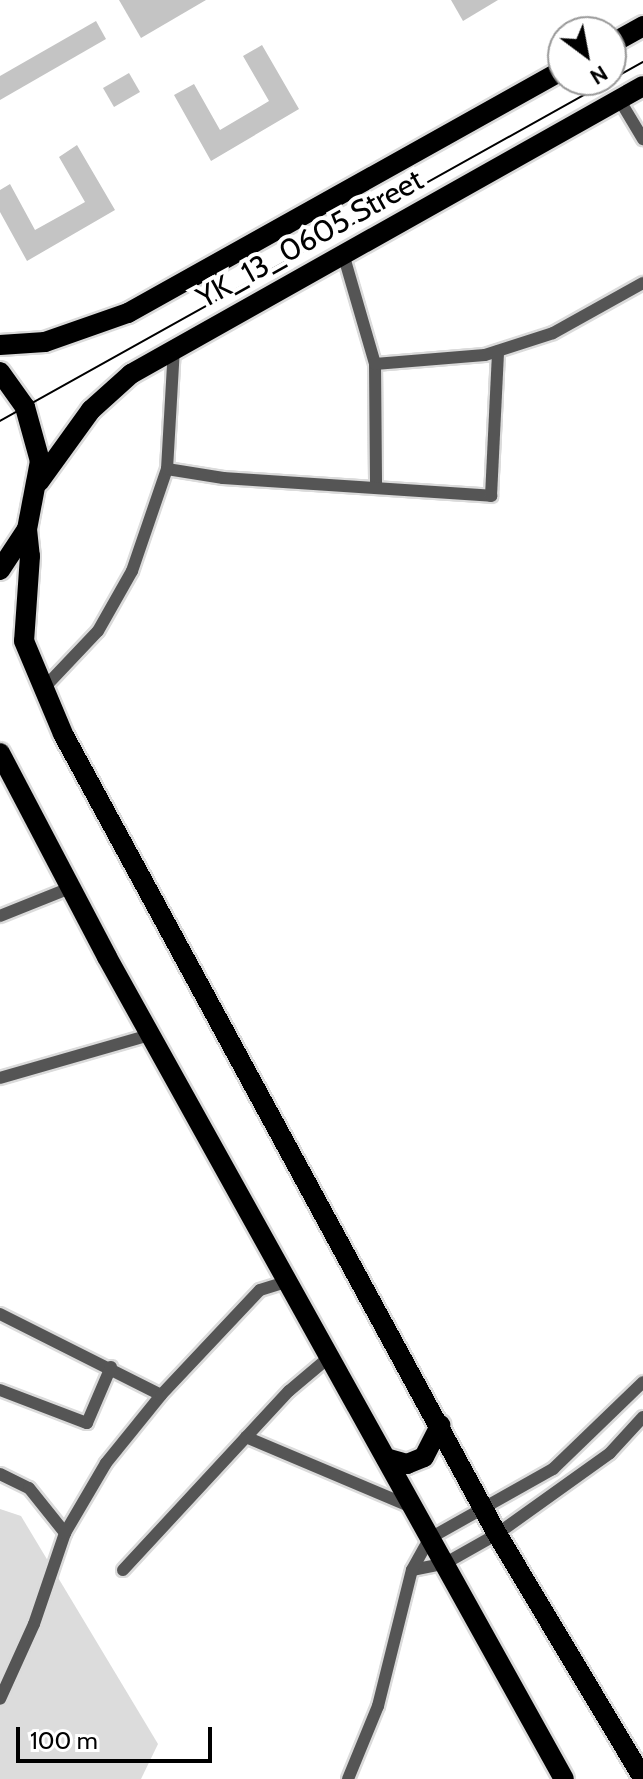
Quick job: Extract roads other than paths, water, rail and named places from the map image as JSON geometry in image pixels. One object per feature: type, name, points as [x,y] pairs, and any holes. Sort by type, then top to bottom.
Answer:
[{"type":"main road","name":"YK_13_0605 Street","points":[[0,345],[45,342],[128,313],[547,79]]},
{"type":"main road","name":"YK_13_0605 Street","points":[[39,482],[110,391],[174,349],[344,257],[643,86]]},
{"type":"main road","points":[[0,372],[25,407],[37,442],[39,482],[27,529],[0,570]]},
{"type":"main road","points":[[27,529],[30,556],[22,620],[42,690],[212,1014],[440,1425],[497,1534],[643,1778]]},
{"type":"main road","points":[[0,753],[150,1035],[564,1779]]},
{"type":"main road","points":[[386,1458],[407,1464],[424,1457],[440,1425]]},
{"type":"street","points":[[619,99],[643,139]]},
{"type":"street","points":[[344,257],[375,364],[376,487]]},
{"type":"street","points":[[375,364],[498,351],[553,333],[643,283]]},
{"type":"street","points":[[42,690],[77,658],[105,619],[132,571],[167,469],[174,349]]},
{"type":"street","points":[[167,469],[223,478],[491,496],[498,351]]},
{"type":"street","points":[[0,916],[70,888]]},
{"type":"street","points":[[0,1078],[150,1035]]},
{"type":"street","points":[[0,1699],[38,1614],[65,1533],[106,1463],[161,1395],[260,1290],[286,1282]]},
{"type":"street","points":[[0,1314],[111,1367],[161,1395]]},
{"type":"street","points":[[123,1570],[246,1437],[328,1358]]},
{"type":"street","points":[[0,1390],[87,1423],[111,1367]]},
{"type":"street","points":[[348,1779],[378,1706],[412,1570],[430,1538],[553,1469],[643,1382]]},
{"type":"street","points":[[412,1570],[444,1564],[497,1534],[610,1453],[643,1417]]},
{"type":"street","points":[[246,1437],[412,1507]]},
{"type":"street","points":[[0,1474],[29,1488],[65,1533]]},
{"type":"tram line","points":[[0,421],[643,62]]}]
